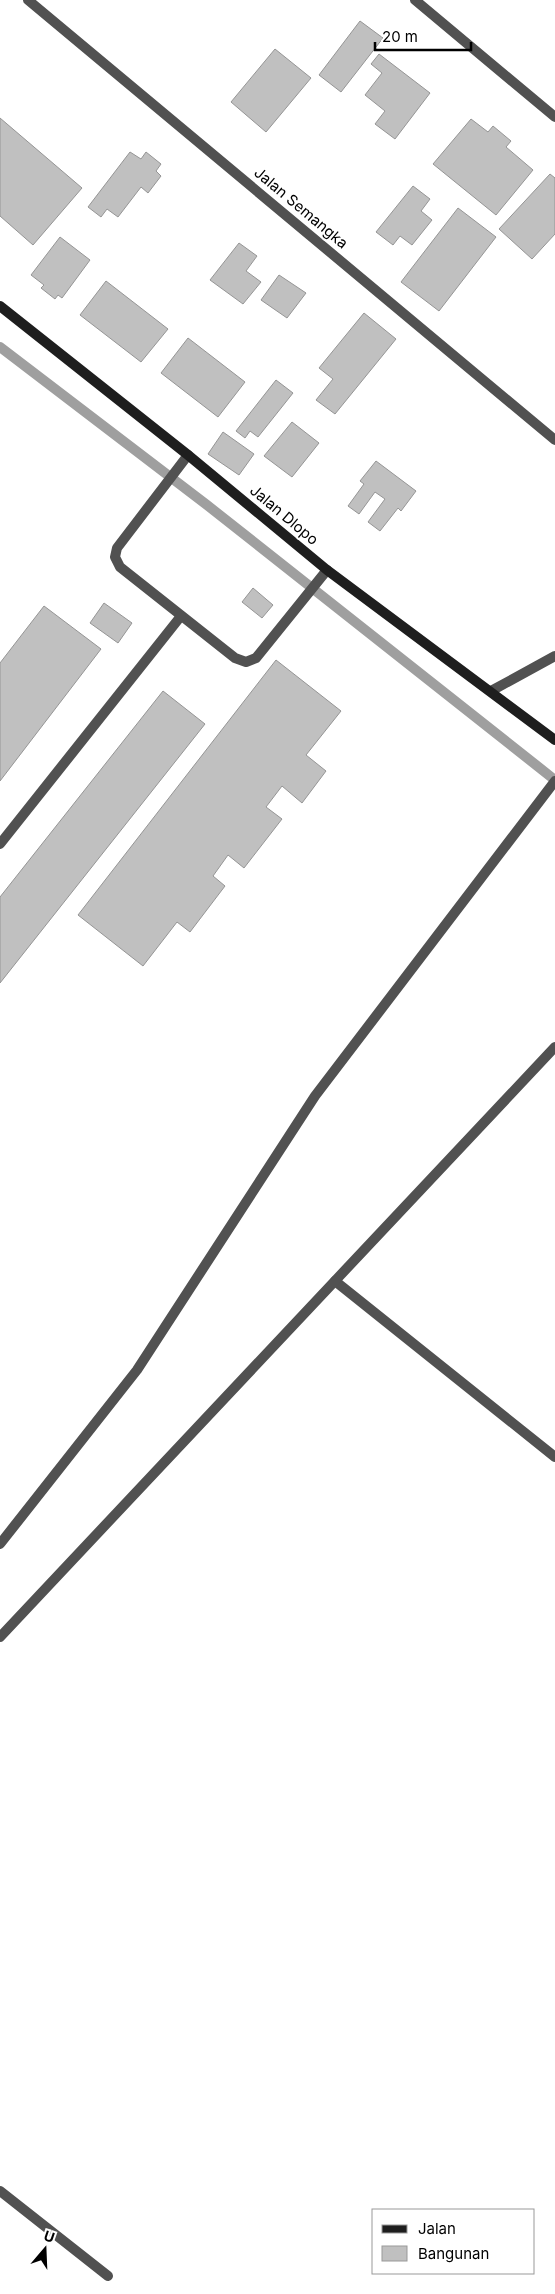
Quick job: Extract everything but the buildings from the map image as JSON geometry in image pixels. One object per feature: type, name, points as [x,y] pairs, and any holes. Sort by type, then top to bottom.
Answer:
[{"type":"street","name":"Jalan Semangka","points":[[28,0],[555,440]]},
{"type":"street","points":[[415,0],[555,117]]},
{"type":"street","name":"Jalan Dlopo","points":[[0,306],[188,455],[328,570],[555,740]]},
{"type":"street","points":[[188,455],[117,548],[115,557],[120,567],[235,658],[246,662],[256,658],[328,570]]},
{"type":"street","points":[[0,844],[180,616]]},
{"type":"street","points":[[491,691],[555,656]]},
{"type":"street","points":[[0,1544],[138,1370],[315,1096],[554,783]]},
{"type":"street","points":[[0,1637],[555,1047]]},
{"type":"street","points":[[335,1282],[555,1457]]},
{"type":"street","points":[[0,2192],[108,2276]]},
{"type":"waterway","points":[[0,347],[207,505],[555,780]]}]
